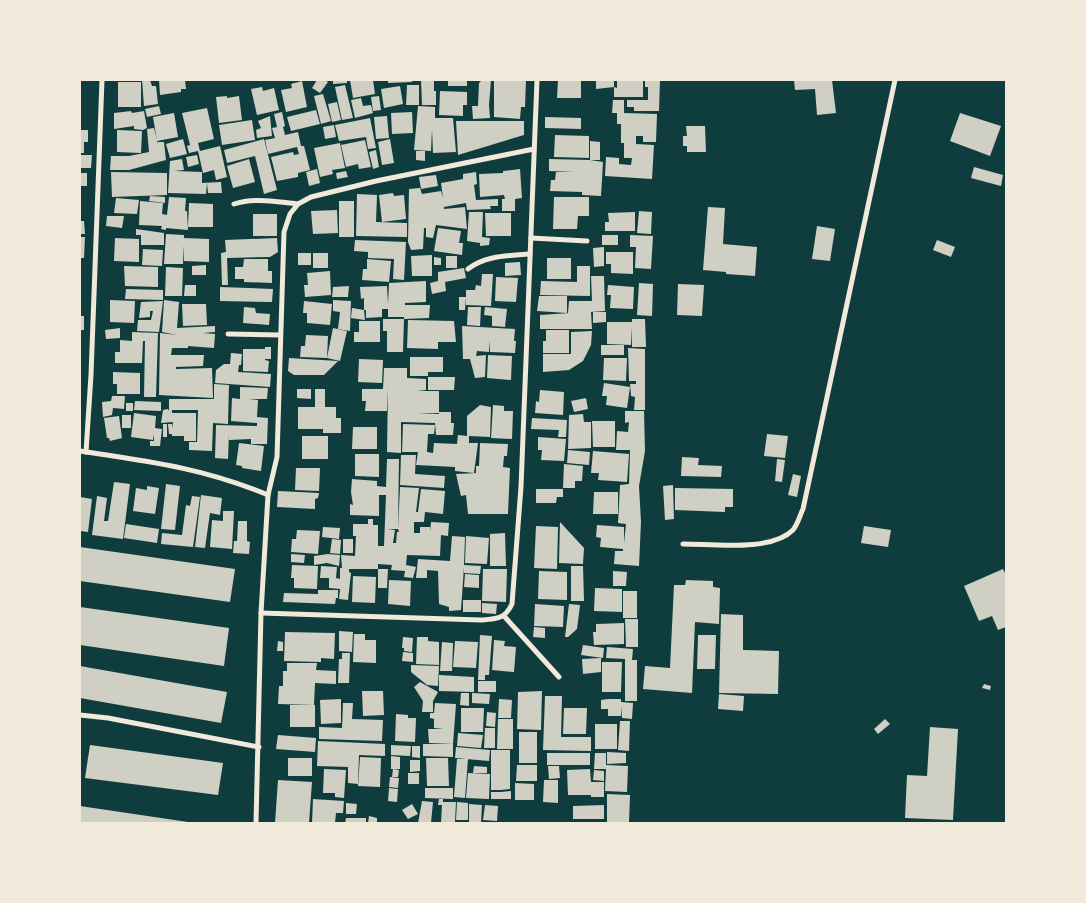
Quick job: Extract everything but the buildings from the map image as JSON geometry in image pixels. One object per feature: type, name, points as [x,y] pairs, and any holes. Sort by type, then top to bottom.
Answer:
[{"type":"street","points":[[102,80],[91,375],[83,451],[204,472],[238,482],[268,494]]},
{"type":"street","points":[[261,613],[481,620],[504,616],[508,612],[512,604],[521,487],[536,80]]},
{"type":"street","points":[[683,544],[748,544],[777,540],[795,528],[803,508],[895,80]]},
{"type":"street","points":[[256,823],[261,613],[268,494],[277,457],[284,232],[290,214],[298,204],[311,197],[376,181],[534,149]]},
{"type":"street","points":[[234,204],[242,201],[258,200],[298,204]]},
{"type":"street","points":[[531,238],[587,242]]},
{"type":"street","points":[[468,269],[489,258],[530,254]]},
{"type":"street","points":[[228,334],[280,335]]},
{"type":"street","points":[[504,616],[559,677]]},
{"type":"street","points":[[80,715],[108,718],[259,747]]}]
